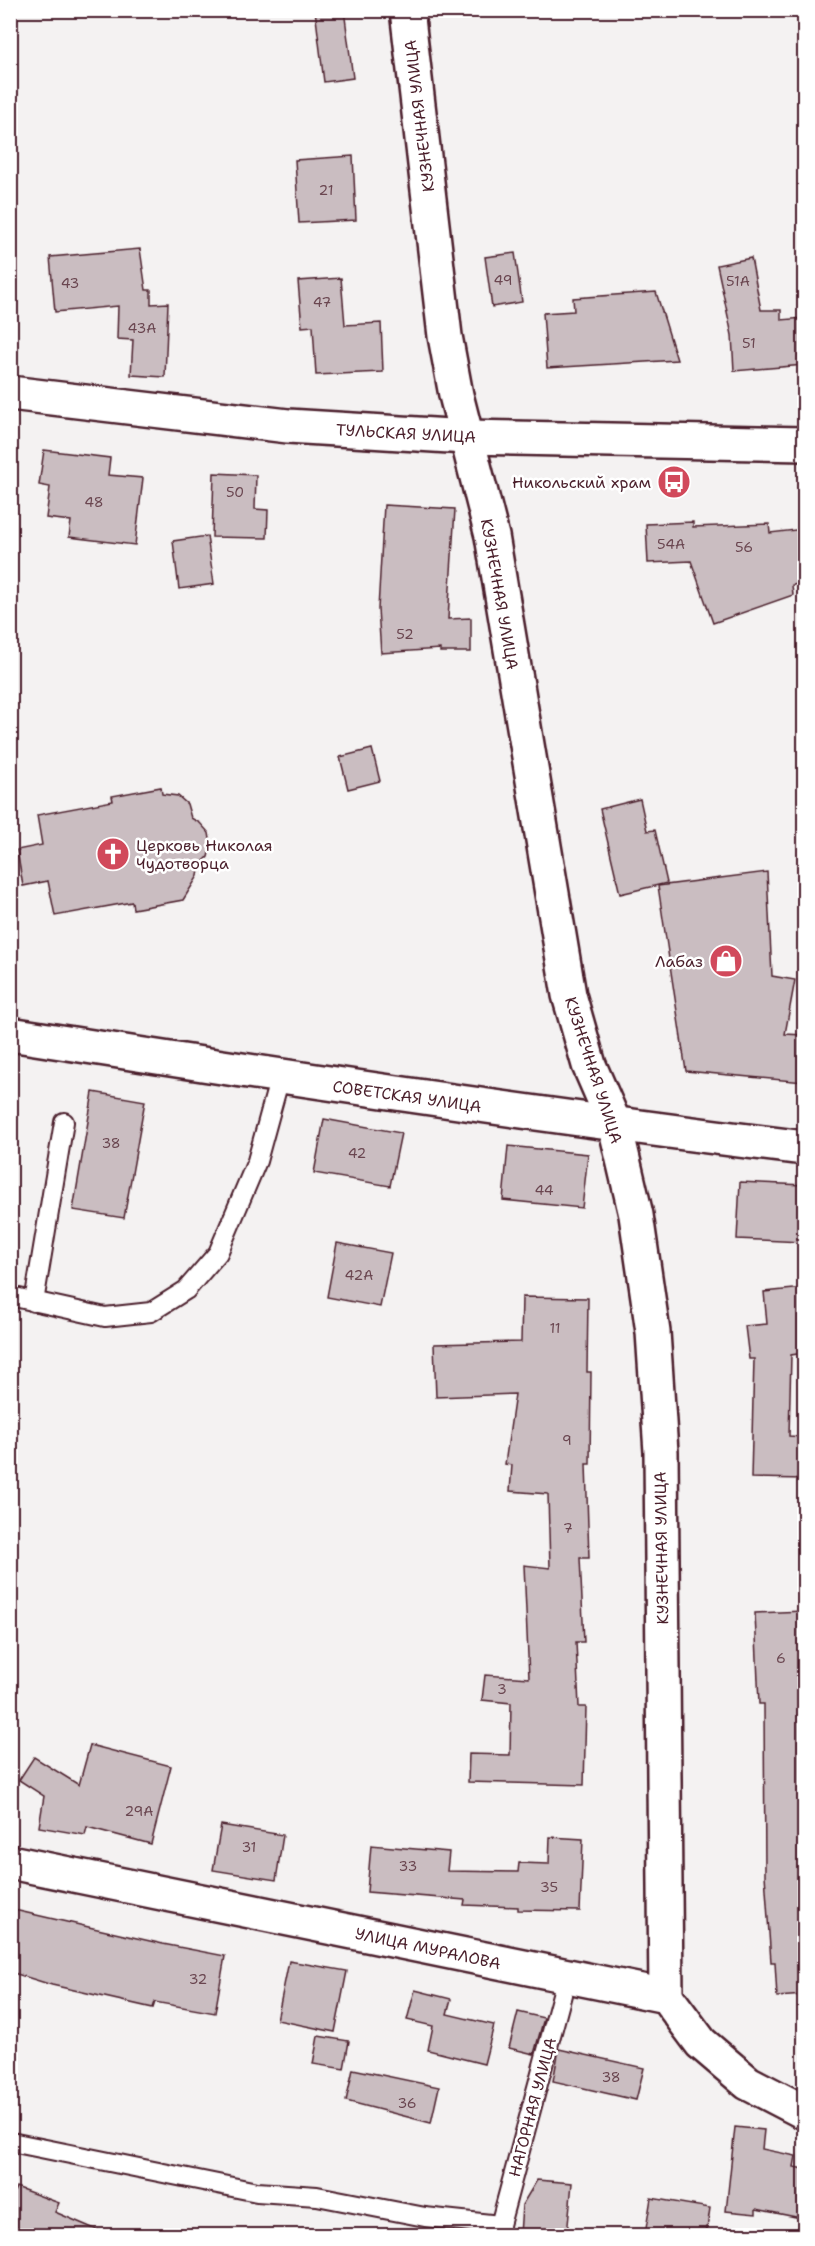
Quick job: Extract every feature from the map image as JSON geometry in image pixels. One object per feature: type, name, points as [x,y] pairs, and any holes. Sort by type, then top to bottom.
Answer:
[{"type":"street","name":"КУЗНЕЧНАЯ УЛИЦА","points":[[407,10],[445,336],[456,396],[492,537],[569,995],[589,1065],[615,1125],[636,1215],[653,1332],[661,1452],[666,1996]]},
{"type":"street","name":"ТУЛЬСКАЯ УЛИЦА","points":[[10,393],[288,426],[466,437],[804,444]]},
{"type":"street","name":"СОВЕТСКАЯ УЛИЦА","points":[[10,1034],[280,1077],[615,1125],[804,1148]]},
{"type":"street","name":"УЛИЦА МУРАЛОВА","points":[[10,1862],[666,1996]]},
{"type":"street","points":[[666,1996],[700,2043],[748,2084],[804,2112]]},
{"type":"lane","points":[[10,1296],[105,1317],[151,1312],[186,1290],[218,1253],[257,1161],[280,1077]]},
{"type":"lane","points":[[34,1302],[64,1122]]},
{"type":"lane","name":"НАГОРНАЯ УЛИЦА","points":[[496,2230],[567,1976]]},
{"type":"lane","points":[[11,2142],[257,2192],[317,2196],[496,2230]]},
{"type":"building","points":[[315,10],[344,10],[353,78],[324,82]]},
{"type":"building","points":[[353,156],[356,220],[299,223],[295,160]]},
{"type":"building","points":[[140,249],[146,290],[151,290],[151,304],[168,303],[165,377],[131,375],[133,340],[117,339],[118,306],[55,312],[50,257]]},
{"type":"building","points":[[515,253],[522,302],[492,307],[485,257]]},
{"type":"building","points":[[751,258],[761,310],[781,310],[781,320],[804,318],[804,365],[734,371],[732,335],[717,265]]},
{"type":"building","points":[[341,278],[345,325],[381,323],[383,372],[316,375],[313,326],[302,327],[298,281]]},
{"type":"building","points":[[656,292],[677,360],[547,368],[543,313],[574,311],[573,298]]},
{"type":"building","points":[[44,450],[110,458],[108,475],[143,478],[135,545],[69,537],[71,521],[46,518],[50,487],[39,485]]},
{"type":"building","points":[[214,473],[256,475],[255,509],[268,510],[267,538],[212,537]]},
{"type":"building","points":[[384,505],[455,509],[448,619],[471,618],[471,652],[440,652],[440,649],[381,653],[378,609]]},
{"type":"building","points":[[693,522],[693,527],[769,524],[770,533],[804,529],[804,583],[792,585],[793,595],[713,623],[691,561],[648,563],[646,524]]},
{"type":"building","points":[[207,536],[214,584],[179,589],[173,541]]},
{"type":"building","points":[[372,749],[380,781],[348,789],[340,757]]},
{"type":"building","name":"Церковь Николая Чудотворца","points":[[161,787],[162,794],[178,796],[187,804],[191,818],[200,823],[209,833],[211,845],[208,857],[200,865],[198,876],[183,900],[133,909],[132,902],[55,916],[48,881],[23,886],[17,850],[42,845],[37,815],[113,801],[112,796]]},
{"type":"building","points":[[640,799],[647,831],[655,830],[667,883],[620,894],[600,809]]},
{"type":"building","points":[[767,872],[772,976],[795,980],[785,1034],[804,1035],[804,1082],[686,1071],[658,886]]},
{"type":"building","points":[[93,1092],[145,1101],[124,1218],[73,1210]]},
{"type":"building","points":[[324,1119],[401,1133],[390,1186],[314,1173]]},
{"type":"building","points":[[508,1146],[588,1154],[582,1208],[503,1200]]},
{"type":"building","points":[[740,1182],[804,1185],[802,1242],[737,1239]]},
{"type":"building","points":[[337,1243],[391,1253],[380,1307],[327,1297]]},
{"type":"building","points":[[804,1288],[804,1353],[791,1355],[789,1436],[804,1437],[804,1479],[751,1478],[754,1359],[749,1359],[745,1326],[767,1324],[764,1292]]},
{"type":"building","points":[[522,1297],[588,1298],[587,1372],[591,1372],[590,1464],[586,1464],[589,1558],[580,1558],[584,1642],[576,1642],[579,1707],[586,1707],[584,1785],[468,1782],[469,1754],[510,1755],[511,1703],[482,1700],[485,1675],[529,1678],[524,1565],[550,1568],[548,1494],[510,1491],[512,1465],[505,1464],[515,1394],[436,1397],[434,1344],[521,1342]]},
{"type":"building","points":[[804,1611],[804,1995],[777,1997],[775,1962],[771,1962],[765,1875],[764,1704],[759,1704],[755,1613]]},
{"type":"building","points":[[90,1745],[171,1766],[151,1844],[87,1827],[85,1835],[39,1827],[44,1796],[19,1780],[34,1757],[79,1785]]},
{"type":"building","points":[[221,1825],[283,1835],[276,1880],[213,1870]]},
{"type":"building","points":[[550,1837],[583,1839],[580,1911],[518,1910],[518,1907],[464,1905],[465,1900],[367,1892],[371,1845],[449,1852],[447,1871],[518,1872],[519,1863],[549,1864]]},
{"type":"building","points":[[10,1909],[225,1956],[215,2013],[155,2002],[153,2008],[52,1985],[10,1972]]},
{"type":"building","points":[[289,1961],[347,1971],[335,2032],[277,2020]]},
{"type":"building","points":[[415,1990],[451,1999],[447,2014],[494,2025],[484,2064],[428,2050],[433,2026],[407,2020]]},
{"type":"building","points":[[518,2012],[544,2018],[534,2054],[509,2048]]},
{"type":"building","points":[[318,2036],[349,2041],[344,2069],[313,2064]]},
{"type":"building","points":[[559,2049],[644,2068],[636,2100],[553,2081]]},
{"type":"building","points":[[353,2069],[439,2087],[431,2123],[346,2101]]},
{"type":"building","points":[[735,2127],[764,2130],[762,2149],[796,2156],[794,2167],[804,2169],[804,2200],[801,2218],[756,2209],[756,2214],[726,2211]]},
{"type":"building","points":[[537,2180],[572,2183],[567,2235],[520,2235],[522,2205]]},
{"type":"building","points":[[16,2187],[59,2203],[55,2212],[109,2235],[10,2235],[10,2203]]},
{"type":"building","points":[[651,2198],[710,2208],[706,2235],[645,2235]]},
{"type":"place","name":"Никольский храм","points":[[674,482]]},
{"type":"place","name":"Церковь Николая Чудотворца","points":[[113,854]]},
{"type":"place","name":"Лабаз","points":[[726,961]]}]
